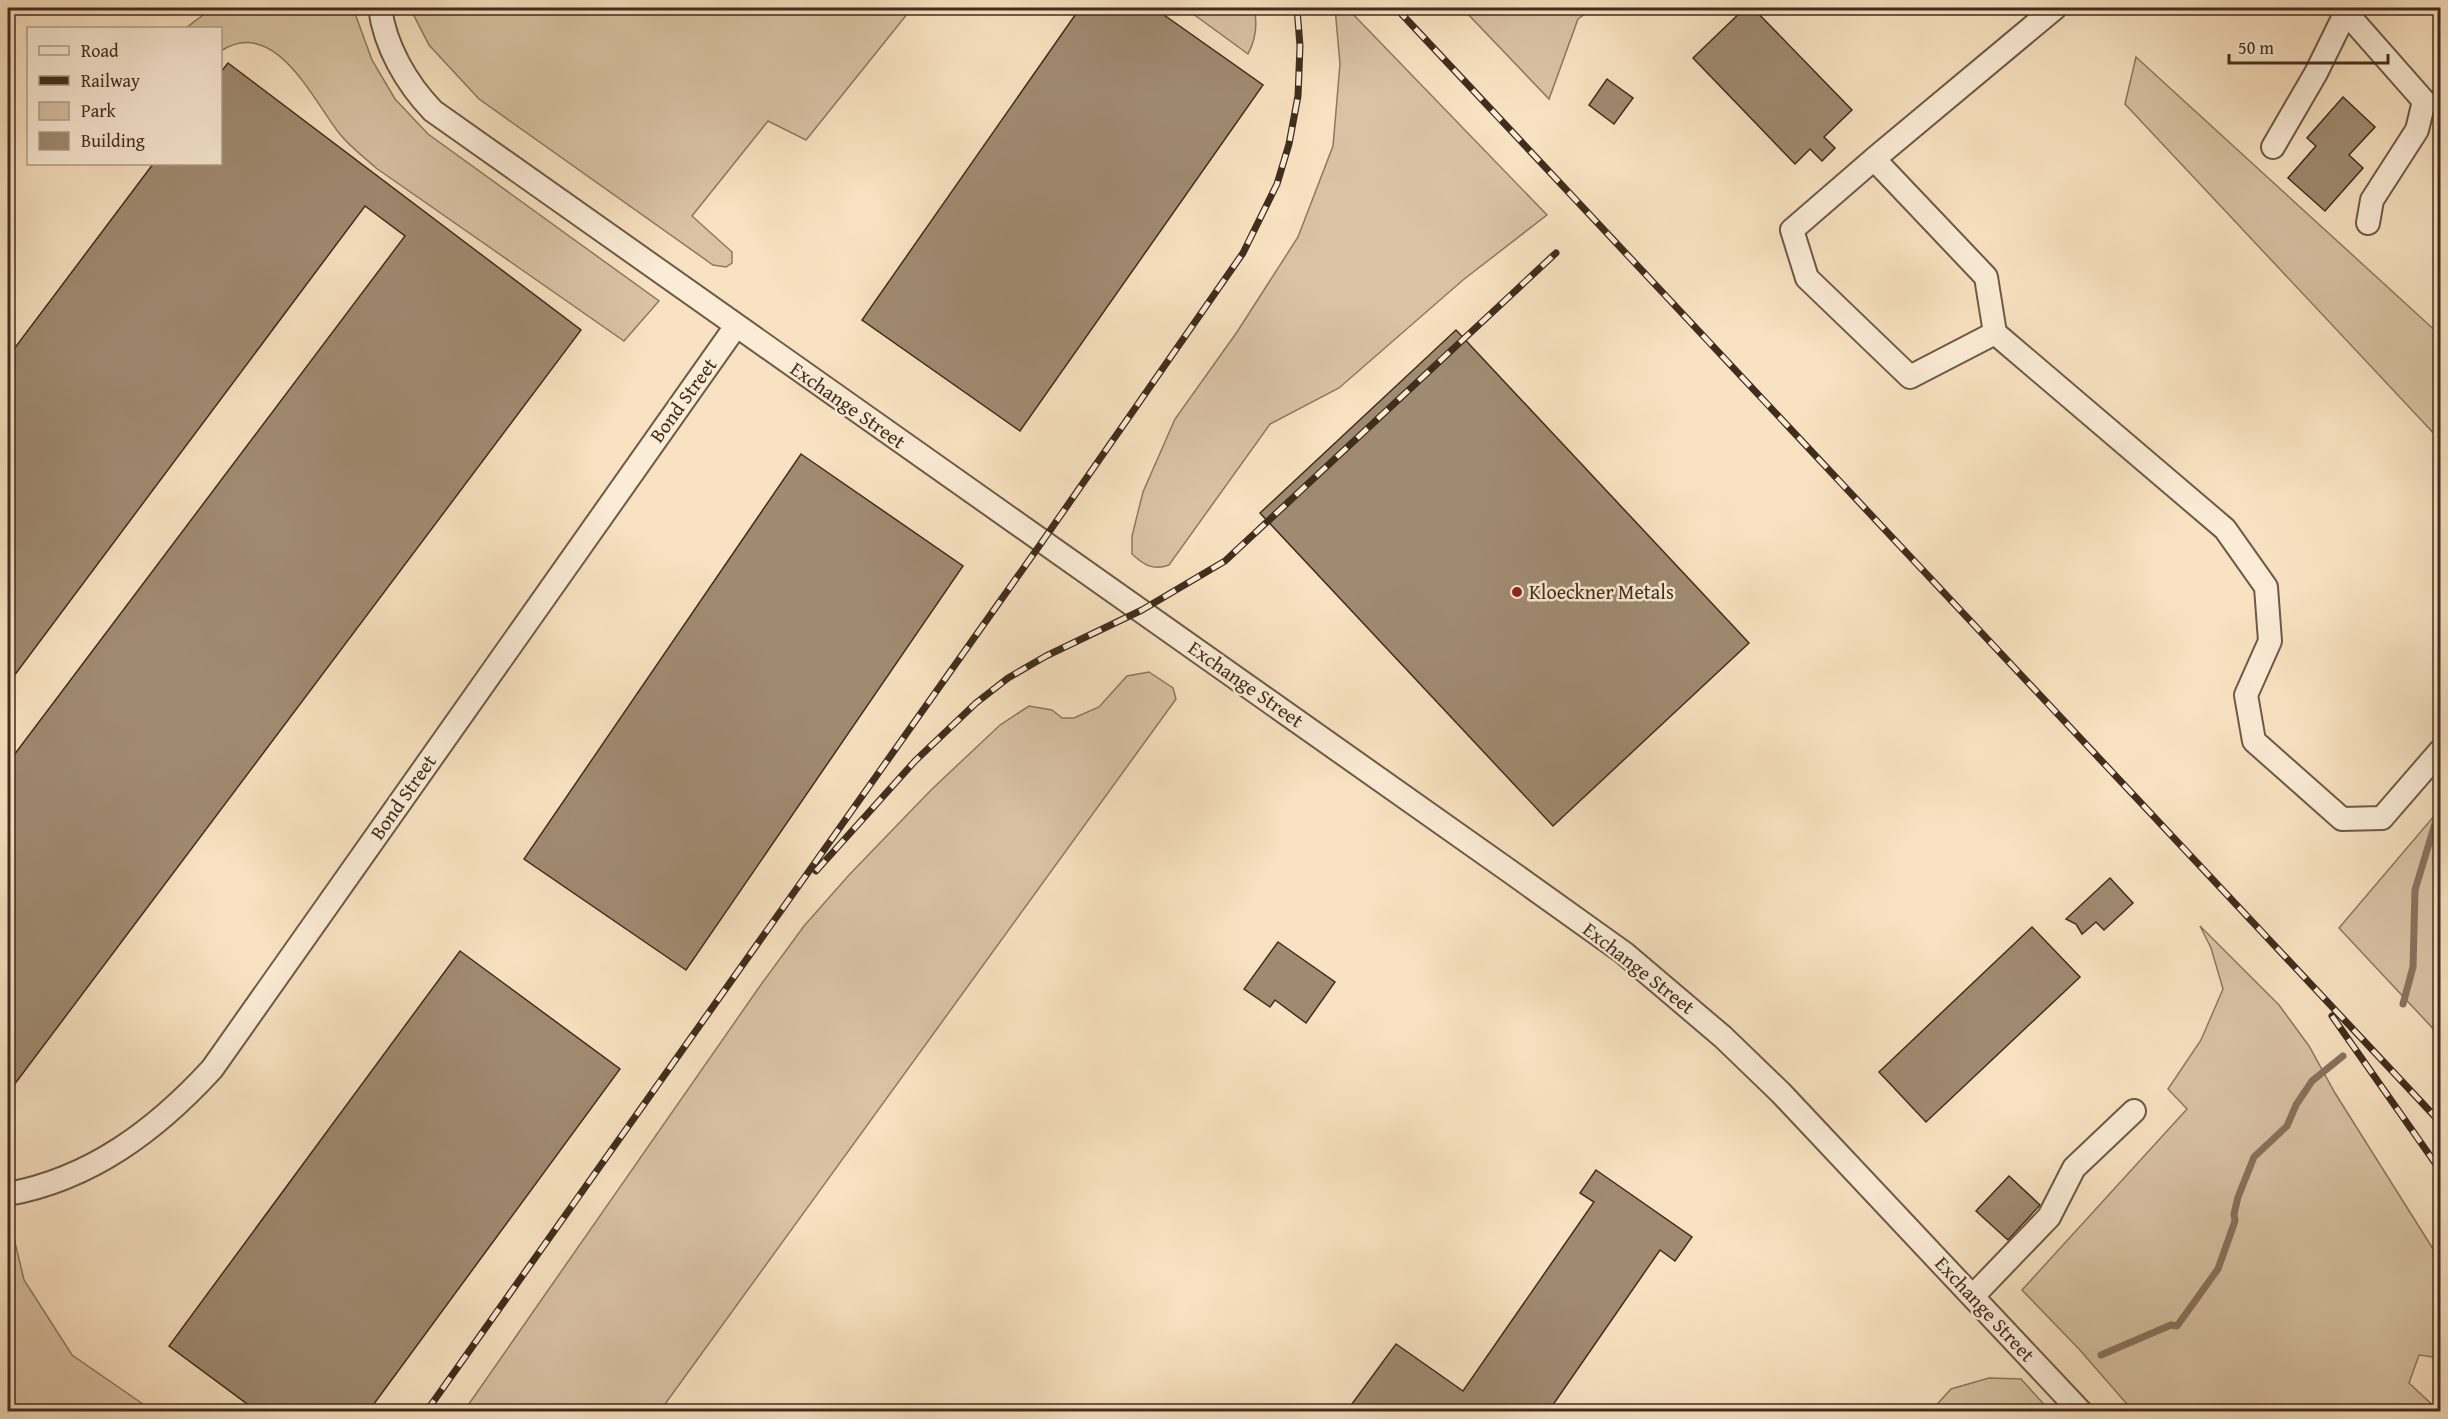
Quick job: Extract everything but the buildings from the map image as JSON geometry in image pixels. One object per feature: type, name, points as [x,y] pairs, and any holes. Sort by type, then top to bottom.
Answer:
[{"type":"street","name":"Exchange Street","points":[[380,8],[384,28],[397,61],[417,92],[433,111],[1624,953],[1698,1014],[1781,1093],[2081,1412]]},
{"type":"street","points":[[1995,333],[1911,377],[1807,278],[1791,230],[2055,8]]},
{"type":"street","points":[[2273,147],[2316,72],[2344,10],[2432,108],[2372,200],[2368,223]]},
{"type":"street","points":[[1874,159],[1986,277],[1995,333],[2225,529],[2266,587],[2270,641],[2246,695],[2254,741],[2342,819],[2382,818],[2440,751]]},
{"type":"street","name":"Bond Street","points":[[8,1194],[85,1169],[126,1146],[163,1119],[212,1069],[736,326]]},
{"type":"street","points":[[1973,1296],[2049,1217],[2074,1168],[2134,1111]]},
{"type":"green space","points":[[212,8],[353,8],[372,60],[395,99],[428,134],[659,301],[624,341],[376,168],[343,138],[304,82],[275,52],[258,44],[240,43],[222,51],[222,27],[187,27]]},
{"type":"green space","points":[[410,8],[912,8],[806,140],[768,121],[692,216],[732,252],[732,263],[726,267],[713,265],[479,99],[429,45]]},
{"type":"green space","points":[[1185,8],[1254,8],[1256,32],[1248,54]]},
{"type":"green space","points":[[1335,8],[1347,8],[1547,215],[1463,280],[1339,388],[1270,424],[1169,565],[1149,566],[1132,554],[1132,536],[1143,492],[1175,419],[1237,332],[1298,237],[1333,146],[1340,64]]},
{"type":"green space","points":[[1462,8],[1593,8],[1578,19],[1549,99]]},
{"type":"green space","points":[[2136,57],[2440,335],[2440,440],[2125,104]]},
{"type":"green space","points":[[1149,672],[1173,688],[1176,699],[660,1411],[464,1411],[760,986],[804,926],[849,875],[931,790],[1000,725],[1029,706],[1052,710],[1062,718],[1074,718],[1099,707],[1127,676]]},
{"type":"green space","points":[[2440,809],[2440,1036],[2339,928]]},
{"type":"green space","points":[[2200,926],[2279,1005],[2309,1046],[2335,1093],[2440,1260],[2440,1358],[2419,1355],[2409,1383],[2439,1411],[2133,1411],[2079,1349],[2022,1290],[2187,1109],[2168,1089],[2201,1040],[2223,989],[2211,948]]},
{"type":"green space","points":[[8,1213],[24,1280],[72,1355],[153,1411],[8,1411]]},
{"type":"green space","points":[[1989,1378],[2021,1379],[2050,1411],[1931,1411],[1951,1389]]},
{"type":"waterway","points":[[2403,1004],[2413,967],[2415,890],[2440,807]]},
{"type":"waterway","points":[[2101,1355],[2171,1325],[2177,1326],[2218,1269],[2235,1221],[2234,1214],[2238,1197],[2254,1157],[2287,1126],[2296,1105],[2312,1081],[2343,1056]]},
{"type":"railway","points":[[426,1412],[1042,542],[1243,253],[1277,184],[1289,144],[1298,96],[1300,46],[1297,8]]},
{"type":"railway","points":[[1396,8],[2440,1122]]},
{"type":"railway","points":[[816,871],[915,761],[976,703],[1008,678],[1046,656],[1142,610],[1225,561],[1556,253]]},
{"type":"railway","points":[[2332,1016],[2440,1170]]},
{"type":"place","name":"Kloeckner Metals","points":[[1517,592]]}]
